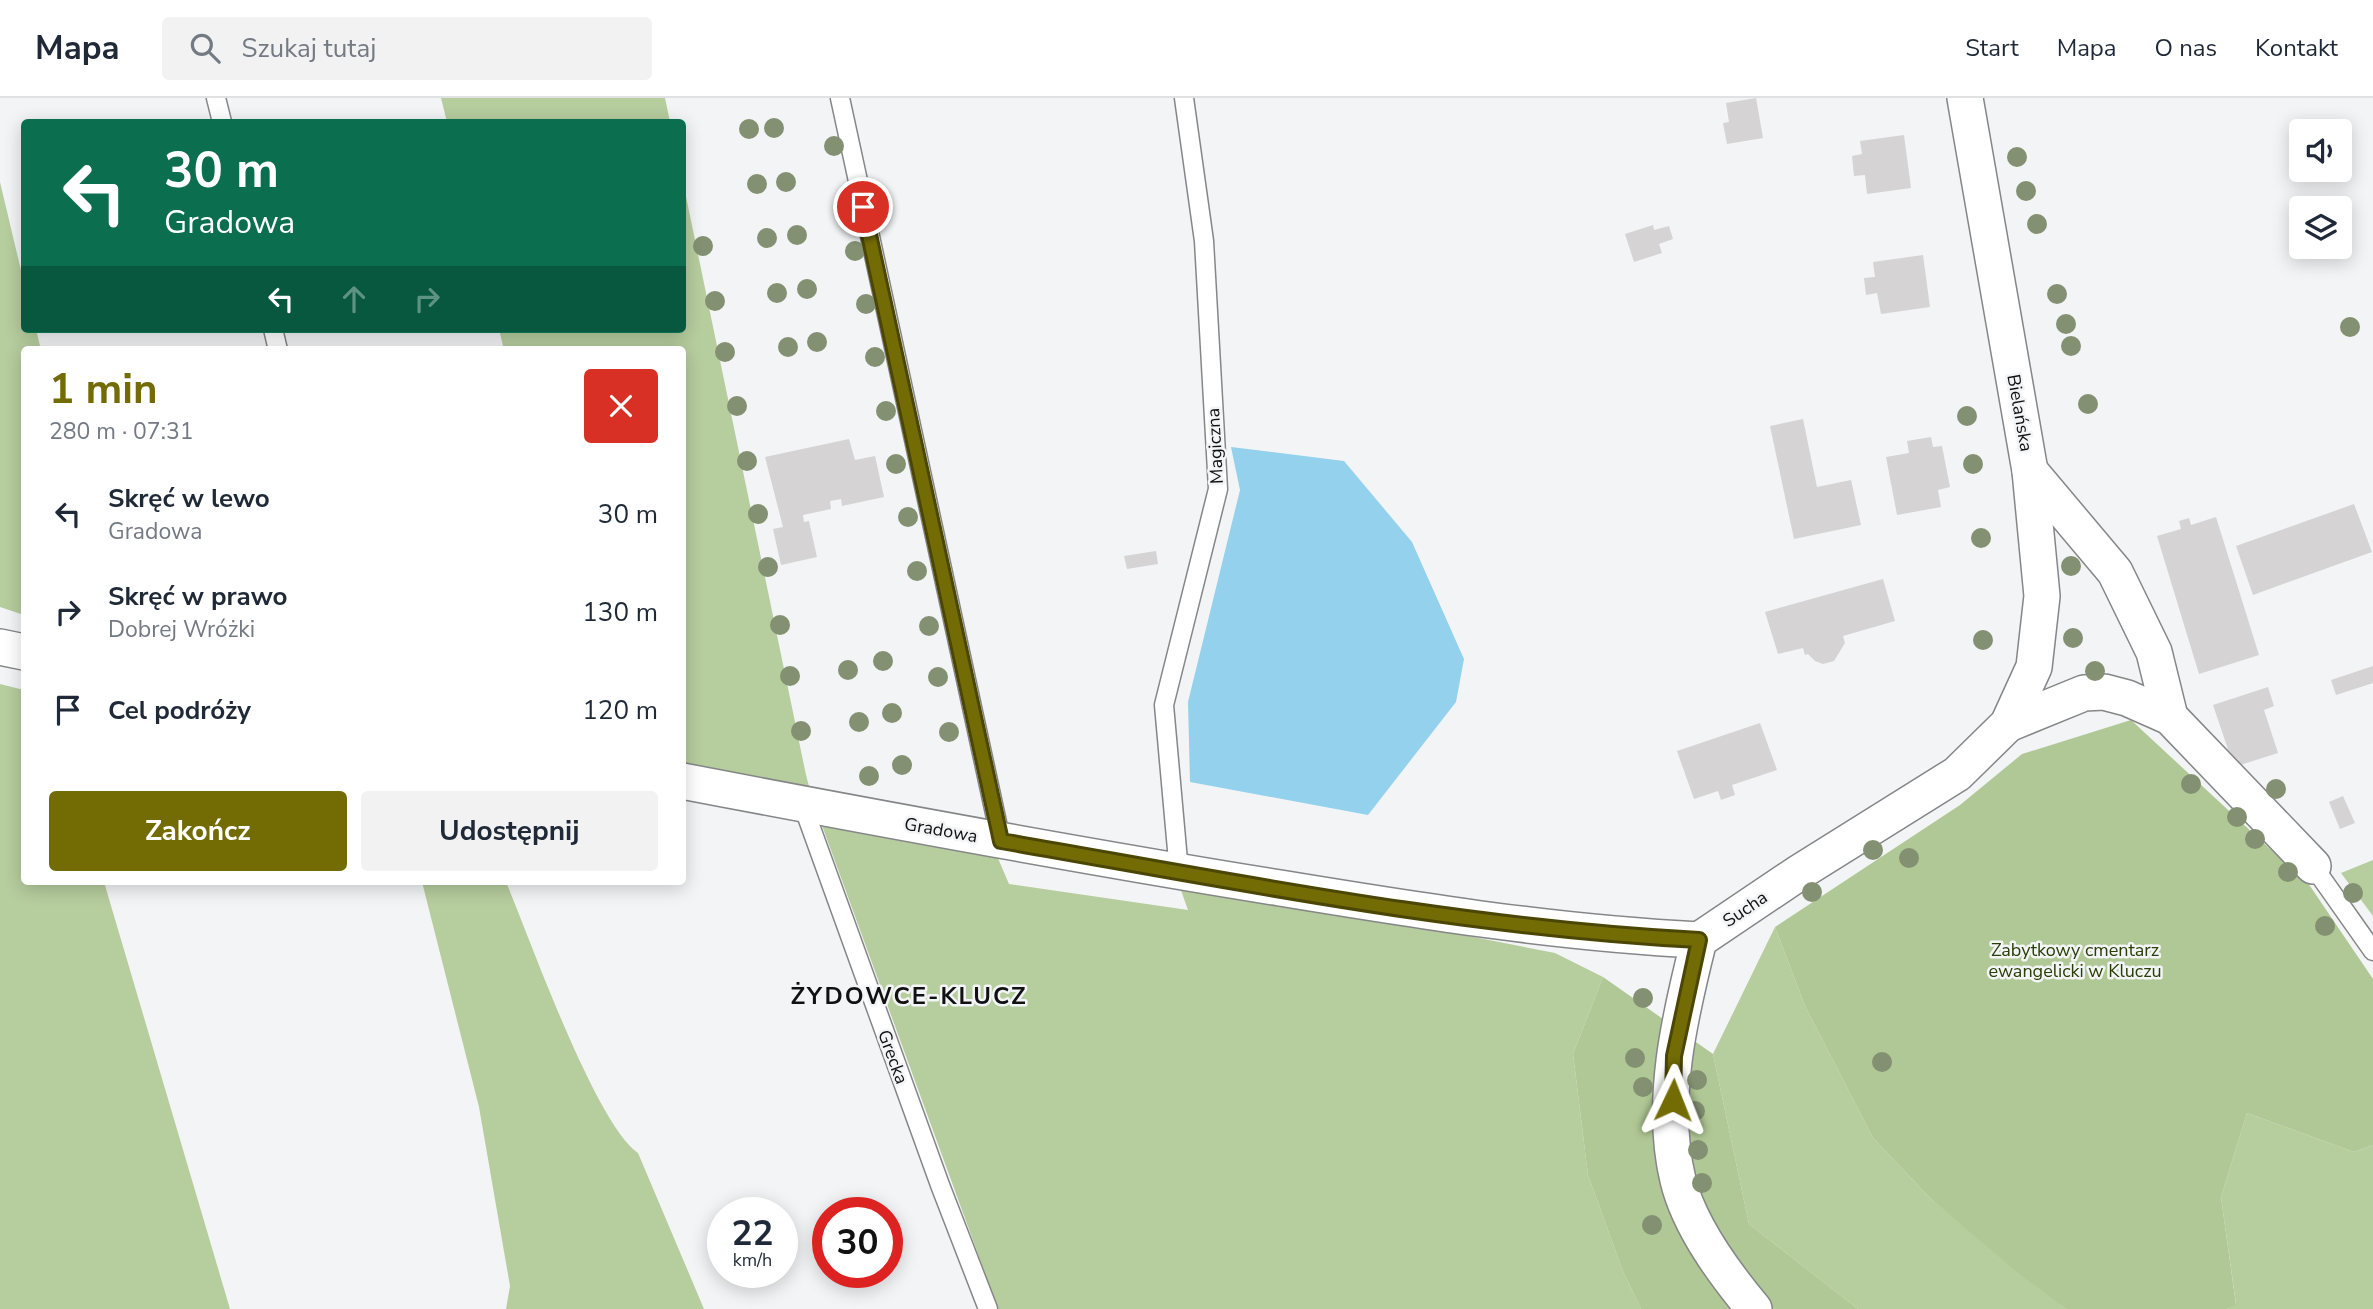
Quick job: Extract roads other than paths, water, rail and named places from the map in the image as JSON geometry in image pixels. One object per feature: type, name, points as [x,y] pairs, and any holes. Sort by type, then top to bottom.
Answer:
[{"type":"street","name":"Bielańska","points":[[1965,98],[2030,471],[2042,620],[2035,667],[2008,724]]},
{"type":"street","points":[[2030,471],[2115,572],[2154,652],[2171,717]]},
{"type":"street","points":[[0,647],[21,651]]},
{"type":"street","points":[[2008,724],[2084,693],[2104,692],[2127,698],[2171,717],[2313,866]]},
{"type":"street","name":"Sucha","points":[[1699,940],[1800,872],[1957,774],[2008,724]]},
{"type":"street","name":"Gradowa","points":[[686,782],[1001,841],[1494,923],[1614,936],[1699,940]]},
{"type":"street","points":[[1699,940],[1674,1056],[1672,1121],[1678,1180],[1700,1233],[1754,1309]]},
{"type":"lane","points":[[216,98],[221,119]]},
{"type":"lane","points":[[840,98],[1001,841]]},
{"type":"lane","name":"Magiczna","points":[[1179,872],[1164,705],[1218,489],[1204,241],[1184,98]]},
{"type":"lane","name":"Grecka","points":[[802,803],[940,1185],[988,1309]]},
{"type":"lane","points":[[2313,866],[2373,951]]},
{"type":"water","points":[[1231,447],[1344,461],[1412,542],[1464,659],[1456,702],[1368,815],[1190,782],[1188,702],[1240,490]]},
{"type":"district","name":"ŻYDOWCE-KLUCZ","points":[[909,996]]},
{"type":"park label","name":"Zabytkowy cmentarz ewangelicki w Kluczu","points":[[2075,960]]}]
